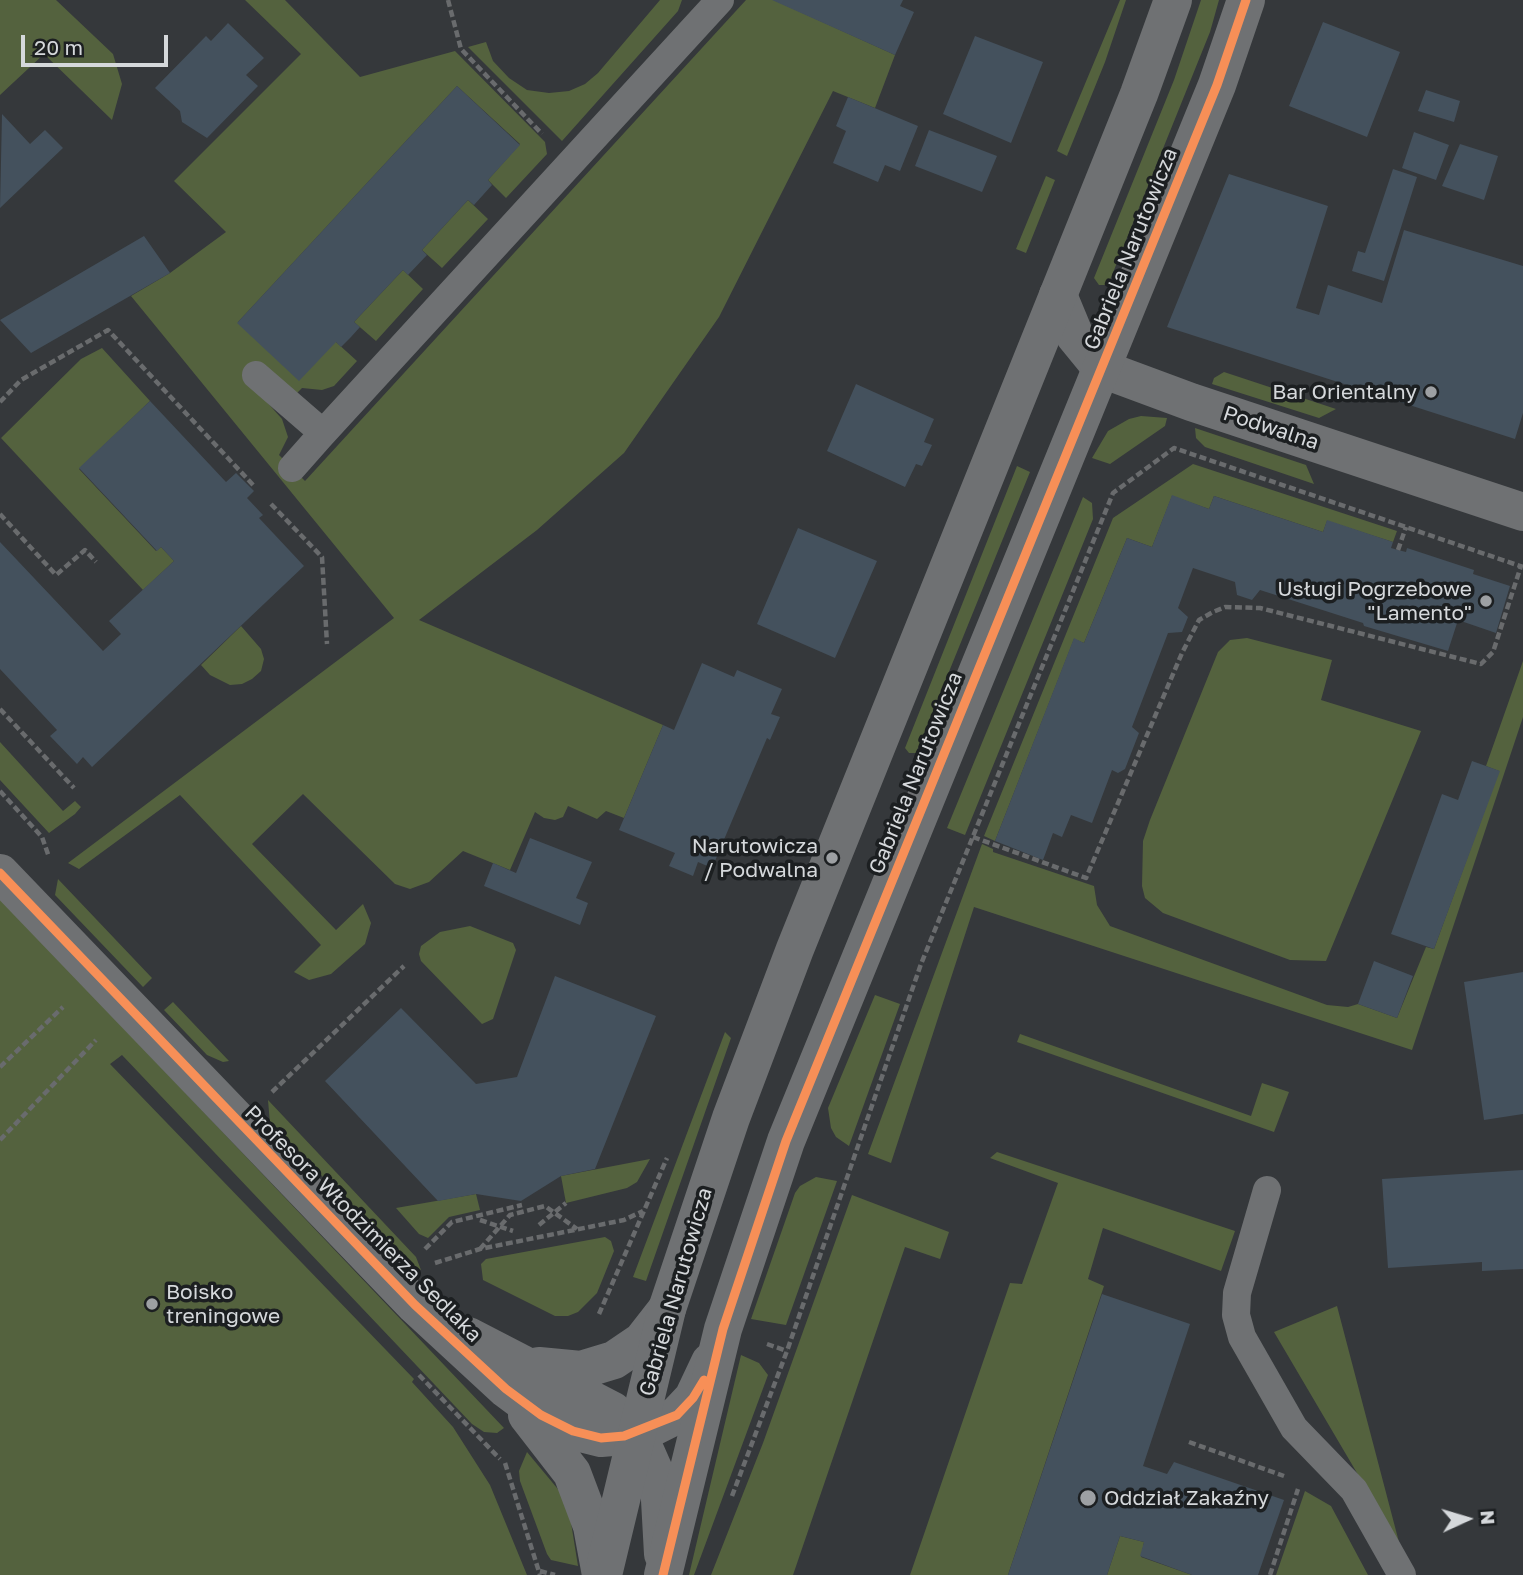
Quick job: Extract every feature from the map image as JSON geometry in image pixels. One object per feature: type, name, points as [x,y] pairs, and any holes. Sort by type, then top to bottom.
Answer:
[{"type":"street","name":"Gabriela Narutowicza","points":[[602,1575],[667,1310],[698,1210],[776,999],[1173,0]]},
{"type":"street","name":"Gabriela Narutowicza","points":[[662,1575],[723,1329],[786,1141],[1217,85],[1246,0]]},
{"type":"street","points":[[1058,295],[1075,336],[1102,369]]},
{"type":"street","name":"Podwalna","points":[[1102,369],[1191,402],[1523,512]]},
{"type":"street","name":"Profesora Włodzimierza Sedlaka","points":[[0,873],[415,1305],[513,1376],[541,1415],[573,1431],[601,1438],[636,1432],[677,1415],[693,1398],[704,1379],[723,1329]]},
{"type":"street","points":[[513,1376],[582,1370],[614,1360],[642,1342],[667,1310]]},
{"type":"street","name":"Gabriela Narutowicza","points":[[513,1376],[572,1473],[592,1526],[602,1575]]},
{"type":"street","points":[[636,1432],[659,1482],[662,1575]]},
{"type":"lane","points":[[292,468],[720,0]]},
{"type":"lane","points":[[256,374],[323,433]]},
{"type":"lane","points":[[1267,1190],[1239,1285],[1237,1315],[1242,1337],[1294,1428],[1353,1490],[1402,1575]]},
{"type":"path","points":[[448,0],[461,49],[548,140]]},
{"type":"path","points":[[0,402],[21,380],[108,330],[257,488]]},
{"type":"path","points":[[730,1500],[787,1351],[921,964],[973,836],[1113,493],[1174,448],[1522,567],[1493,652],[1481,664],[1260,608],[1234,607],[1213,612],[1199,620],[1182,653],[1086,878],[973,836]]},
{"type":"path","points":[[266,498],[322,557],[327,644]]},
{"type":"path","points":[[0,514],[56,575],[85,550],[96,562]]},
{"type":"path","points":[[1398,550],[1406,527]]},
{"type":"path","points":[[0,709],[74,788]]},
{"type":"path","points":[[0,791],[42,836],[50,858],[56,864]]},
{"type":"path","points":[[271,1093],[404,966]]},
{"type":"path","points":[[0,1067],[97,975]]},
{"type":"path","points":[[0,1140],[96,1040]]},
{"type":"path","points":[[263,1084],[280,1102]]},
{"type":"path","points":[[539,1225],[566,1203]]},
{"type":"path","points":[[480,1249],[510,1215],[522,1206]]},
{"type":"path","points":[[443,1271],[432,1264],[422,1252],[452,1222],[522,1206],[545,1206],[578,1230]]},
{"type":"path","points":[[432,1264],[480,1249],[624,1220],[644,1211]]},
{"type":"path","points":[[480,1220],[513,1231]]},
{"type":"path","points":[[589,1319],[603,1306]]},
{"type":"path","points":[[1270,1575],[1301,1482]]},
{"type":"path","points":[[540,1571],[555,1575]]},
{"type":"green space","points":[[0,0],[56,0],[113,54],[122,84],[112,120],[44,54],[0,95]]},
{"type":"green space","points":[[245,0],[285,0],[360,77],[455,51],[545,142],[547,154],[506,198],[488,180],[520,144],[457,86],[238,322],[336,342],[357,361],[334,386],[322,390],[302,388],[295,395],[249,382],[282,419],[288,437],[279,455],[305,481],[746,0],[774,0],[895,55],[875,108],[833,91],[719,317],[624,453],[537,530],[419,620],[663,725],[624,818],[606,811],[597,819],[568,806],[563,817],[555,820],[544,818],[535,812],[510,870],[463,851],[429,882],[410,889],[395,884],[303,794],[252,844],[336,930],[363,904],[371,923],[365,944],[331,974],[309,980],[294,972],[321,945],[180,795],[79,869],[68,863],[394,618],[131,296],[170,273],[226,232],[174,181],[301,54]]},
{"type":"green space","points":[[660,0],[682,0],[678,11],[562,141],[468,47],[486,42],[493,61],[509,78],[527,90],[549,93],[569,91],[585,84],[598,73]]},
{"type":"green space","points":[[1120,0],[1126,0],[1105,62],[1067,156],[1057,151]]},
{"type":"green space","points":[[1201,0],[1219,0],[1210,32],[1108,285],[1099,285],[1094,278],[1174,80]]},
{"type":"green space","points":[[1046,176],[1055,180],[1026,253],[1016,249]]},
{"type":"green space","points":[[468,200],[488,219],[442,268],[422,250]]},
{"type":"green space","points":[[403,270],[423,289],[376,341],[354,322]]},
{"type":"green space","points":[[102,348],[150,401],[79,469],[156,551],[161,547],[174,561],[143,590],[1,438],[81,359]]},
{"type":"green space","points":[[1224,372],[1336,409],[1319,418],[1212,384],[1214,378]]},
{"type":"green space","points":[[1141,416],[1167,418],[1165,426],[1110,464],[1092,458],[1108,431],[1129,419]]},
{"type":"green space","points":[[1195,428],[1306,465],[1314,484],[1205,447],[1196,438]]},
{"type":"green space","points":[[1193,464],[1397,531],[1393,542],[1327,521],[1323,532],[1214,496],[1209,509],[1172,496],[1152,547],[1127,538],[1084,643],[1074,639],[995,841],[984,836],[1113,518]]},
{"type":"green space","points":[[1017,466],[1030,472],[916,753],[909,753],[905,748]]},
{"type":"green space","points":[[1083,497],[1092,503],[1093,519],[965,835],[947,828]]},
{"type":"green space","points":[[241,626],[261,649],[264,659],[261,671],[252,679],[242,684],[230,685],[210,675],[201,665]]},
{"type":"green space","points":[[1247,638],[1332,660],[1321,700],[1421,731],[1326,961],[1290,960],[1163,913],[1145,898],[1142,886],[1143,841],[1218,652],[1230,640]]},
{"type":"green space","points":[[1523,661],[1523,717],[1412,1050],[974,907],[891,1163],[868,1154],[982,844],[993,849],[993,852],[1094,886],[1097,905],[1110,926],[1327,1005],[1348,1007],[1358,1004],[1397,1018],[1426,947],[1434,949],[1499,771],[1486,766]]},
{"type":"green space","points":[[0,742],[63,811],[75,801],[81,807],[75,814],[49,833],[0,780]]},
{"type":"green space","points":[[58,879],[152,978],[143,987],[55,895]]},
{"type":"green space","name":"Boisko treningowe","points":[[0,898],[504,1428],[497,1433],[484,1432],[472,1424],[122,1055],[110,1064],[414,1379],[412,1382],[453,1427],[490,1485],[527,1575],[0,1575]]},
{"type":"green space","points":[[470,926],[513,943],[516,950],[493,1019],[482,1024],[421,961],[419,954],[421,946],[440,932]]},
{"type":"green space","points":[[875,995],[900,1004],[849,1146],[836,1137],[831,1128],[828,1108]]},
{"type":"green space","points":[[173,1002],[229,1061],[223,1062],[207,1055],[164,1010]]},
{"type":"green space","points":[[725,1032],[731,1038],[646,1281],[633,1277]]},
{"type":"green space","points":[[1020,1034],[1251,1116],[1262,1083],[1289,1092],[1274,1132],[1017,1042]]},
{"type":"green space","points":[[268,1100],[416,1257],[421,1270],[409,1263],[270,1124]]},
{"type":"green space","points":[[997,1152],[1235,1231],[1221,1271],[1103,1228],[1088,1279],[1104,1286],[1008,1575],[910,1575],[1010,1283],[1022,1284],[1058,1183],[990,1158]]},
{"type":"green space","points":[[650,1159],[637,1182],[627,1188],[566,1203],[561,1176]]},
{"type":"green space","points":[[816,1177],[837,1181],[786,1325],[751,1319],[795,1193],[800,1186]]},
{"type":"green space","points":[[476,1194],[480,1210],[449,1217],[428,1238],[419,1234],[396,1208]]},
{"type":"green space","points":[[852,1195],[949,1232],[940,1259],[905,1247],[793,1575],[711,1575],[763,1443]]},
{"type":"green space","points":[[605,1237],[611,1241],[614,1251],[597,1293],[578,1312],[568,1316],[555,1316],[483,1280],[481,1264],[486,1259]]},
{"type":"green space","points":[[1337,1306],[1400,1546],[1274,1332]]},
{"type":"green space","points":[[741,1355],[759,1363],[768,1375],[694,1575],[689,1575]]},
{"type":"green space","points":[[527,1452],[562,1494],[569,1510],[578,1566],[551,1560],[547,1554],[520,1481],[519,1471]]},
{"type":"green space","points":[[1305,1491],[1331,1506],[1368,1575],[1276,1575]]},
{"type":"green space","points":[[1120,1536],[1144,1542],[1141,1557],[1192,1575],[1107,1575]]},
{"type":"building","points":[[772,0],[903,0],[900,6],[914,12],[895,55]]},
{"type":"building","points":[[1323,22],[1400,52],[1367,137],[1289,106]]},
{"type":"building","points":[[228,23],[264,58],[246,75],[258,86],[207,138],[182,122],[180,111],[155,88],[206,36],[211,41]]},
{"type":"building","points":[[975,36],[1043,62],[1011,143],[943,114]]},
{"type":"building","points":[[457,86],[520,145],[488,180],[492,185],[474,205],[468,200],[422,250],[427,255],[408,275],[403,270],[354,322],[360,327],[351,337],[341,347],[336,342],[299,381],[237,323]]},
{"type":"building","points":[[1426,90],[1460,101],[1454,122],[1418,111]]},
{"type":"building","points":[[848,97],[918,126],[900,171],[885,165],[878,182],[833,163],[846,131],[836,126]]},
{"type":"building","points":[[2,114],[30,144],[45,130],[63,148],[0,208]]},
{"type":"building","points":[[929,130],[997,156],[982,192],[915,166]]},
{"type":"building","points":[[1414,132],[1449,145],[1436,180],[1402,168]]},
{"type":"building","points":[[1460,144],[1498,156],[1484,200],[1442,186]]},
{"type":"building","points":[[1393,169],[1417,177],[1384,281],[1352,271],[1358,251],[1365,253]]},
{"type":"building","points":[[1229,174],[1328,206],[1296,308],[1319,315],[1328,285],[1382,303],[1404,230],[1523,266],[1523,413],[1515,439],[1167,327]]},
{"type":"building","points":[[144,236],[170,273],[31,353],[0,320]]},
{"type":"building","points":[[856,384],[934,419],[924,442],[932,445],[922,466],[916,464],[905,487],[827,451]]},
{"type":"building","points":[[150,401],[226,482],[236,473],[254,491],[247,498],[263,515],[259,518],[304,566],[92,767],[83,757],[77,764],[50,736],[57,730],[0,669],[0,542],[103,651],[121,634],[109,621],[174,561],[161,547],[157,551],[79,468]]},
{"type":"building","points":[[1172,495],[1209,509],[1214,496],[1323,532],[1327,520],[1393,542],[1391,548],[1406,552],[1407,548],[1474,570],[1473,574],[1510,586],[1496,633],[1458,620],[1448,651],[1364,626],[1363,623],[1260,590],[1252,600],[1237,595],[1235,582],[1193,568],[1178,608],[1188,617],[1182,632],[1168,633],[1132,727],[1139,733],[1125,769],[1118,773],[1112,770],[1092,823],[1071,815],[1062,837],[1053,833],[1043,860],[995,841],[1074,638],[1084,643],[1127,538],[1152,547]]},
{"type":"building","points":[[798,528],[877,561],[835,658],[757,624]]},
{"type":"building","points":[[702,663],[734,677],[737,670],[782,689],[771,714],[780,717],[770,740],[767,738],[712,868],[698,862],[693,876],[669,866],[675,853],[619,830],[663,725],[674,730]]},
{"type":"building","points":[[1472,761],[1500,771],[1434,949],[1391,934],[1442,794],[1458,800]]},
{"type":"building","points":[[530,838],[592,862],[576,898],[588,903],[580,925],[484,886],[493,863],[516,873]]},
{"type":"building","points":[[1374,961],[1413,976],[1397,1018],[1358,1004]]},
{"type":"building","points":[[1523,972],[1523,1114],[1484,1120],[1464,982]]},
{"type":"building","points":[[555,976],[656,1016],[595,1169],[561,1176],[521,1201],[476,1194],[438,1201],[325,1081],[401,1008],[476,1084],[517,1077]]},
{"type":"building","points":[[1523,1170],[1523,1269],[1482,1271],[1482,1262],[1388,1268],[1382,1179]]},
{"type":"building","points":[[1102,1294],[1190,1324],[1143,1466],[1167,1474],[1174,1462],[1284,1500],[1258,1575],[1192,1575],[1140,1556],[1144,1542],[1120,1536],[1107,1575],[1008,1575]]},
{"type":"cycle path","points":[[663,1575],[723,1329],[786,1141],[1217,85],[1246,0]]},
{"type":"cycle path","points":[[0,873],[415,1305],[506,1389],[541,1415],[573,1431],[601,1438],[624,1436],[677,1415],[693,1398],[704,1380]]},
{"type":"place","name":"Bar Orientalny","points":[[1431,392]]},
{"type":"place","name":"Usługi Pogrzebowe \"Lamento\"","points":[[1486,601]]},
{"type":"place","name":"Narutowicza / Podwalna","points":[[832,858]]},
{"type":"place","name":"Boisko treningowe","points":[[152,1304]]},
{"type":"place","name":"Oddział Zakaźny","points":[[1088,1498]]}]
